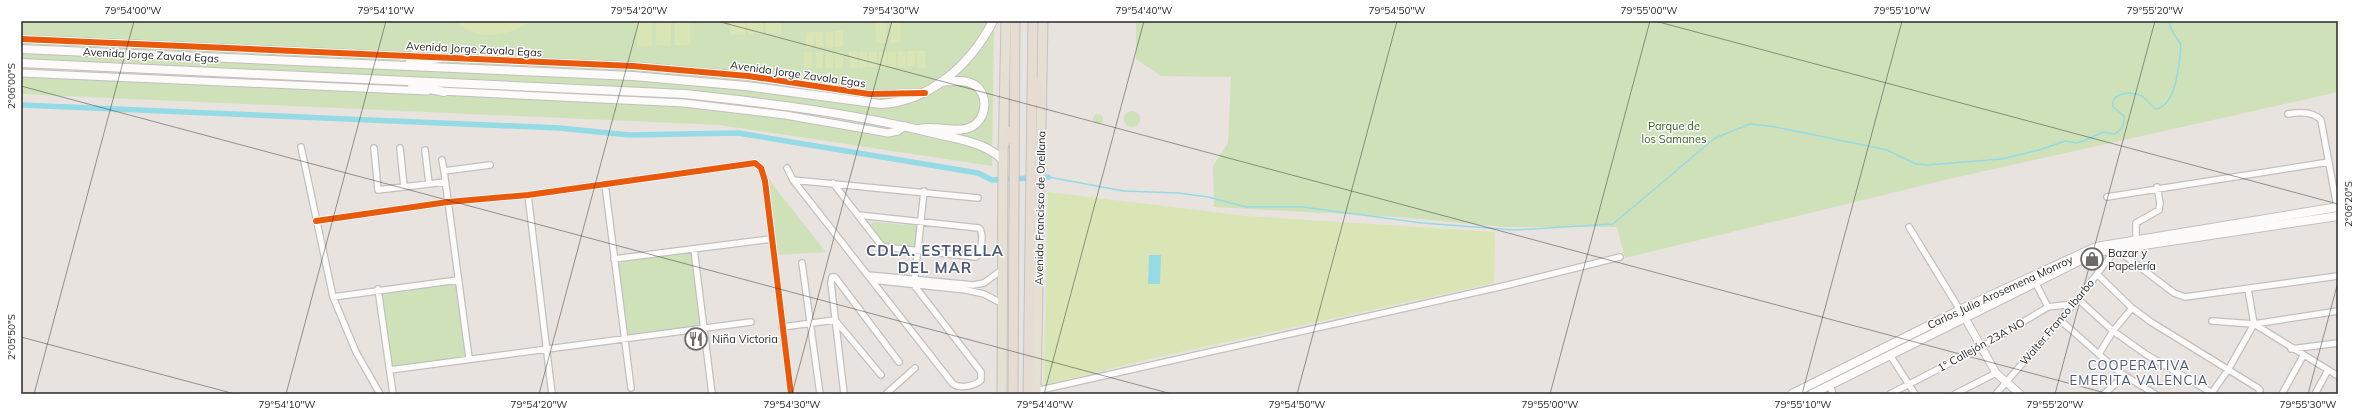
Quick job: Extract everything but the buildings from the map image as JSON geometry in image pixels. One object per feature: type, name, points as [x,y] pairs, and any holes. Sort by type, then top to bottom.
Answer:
[{"type":"highway","points":[[1013,394],[1012,192],[1015,21]]},
{"type":"highway","name":"Avenida Francisco de Orellana","points":[[1033,21],[1036,170],[1030,191],[1033,393]]},
{"type":"highway","points":[[1033,71],[1042,107]]},
{"type":"highway","points":[[1003,146],[1013,124]]},
{"type":"main road","name":"Avenida Jorge Zavala Egas","points":[[21,49],[391,65],[686,80],[881,104],[896,103],[925,93],[941,82],[971,56],[993,21]]},
{"type":"main road","points":[[1002,394],[1003,146],[1006,21]]},
{"type":"main road","name":"Avenida Francisco de Orellana","points":[[1033,393],[1040,191],[1036,170],[1042,107],[1043,21]]},
{"type":"main road","points":[[64,65],[71,61],[70,55],[65,51]]},
{"type":"main road","points":[[89,66],[83,63],[82,57],[91,52]]},
{"type":"main road","points":[[391,65],[441,58]]},
{"type":"main road","name":"Avenida Jorge Zavala Egas","points":[[21,63],[685,94],[787,106],[905,126],[986,147],[1003,163]]},
{"type":"main road","points":[[390,80],[444,92]]},
{"type":"main road","points":[[916,129],[930,127],[966,129],[976,124],[982,115],[985,103],[978,88],[966,82],[941,82]]},
{"type":"main road","name":"Carlos Julio Arosemena Monroy","points":[[1812,394],[2097,252],[2136,240],[2337,207]]},
{"type":"main road","name":"Carlos Julio Arosemena Monroy","points":[[1792,394],[1962,309],[2096,247],[2116,246],[2338,216]]},
{"type":"main road","points":[[1962,309],[1967,317]]},
{"type":"street","name":"Avenida Jorge Zavala Egas","points":[[21,39],[679,69],[792,82],[869,94],[925,93]]},
{"type":"street","name":"Avenida Jorge Zavala Egas","points":[[21,73],[684,103],[784,115],[888,133],[898,131],[905,126]]},
{"type":"street","points":[[2288,114],[2305,113],[2320,118],[2337,207]]},
{"type":"street","points":[[301,147],[333,297],[356,352],[380,394]]},
{"type":"street","points":[[374,148],[378,190],[446,182]]},
{"type":"street","points":[[400,148],[404,187]]},
{"type":"street","points":[[425,150],[429,184]]},
{"type":"street","points":[[442,160],[469,358]]},
{"type":"street","points":[[2107,197],[2157,187],[2329,162]]},
{"type":"street","points":[[316,221],[448,202],[528,195],[754,163],[760,166],[764,174],[791,394]]},
{"type":"street","points":[[444,171],[490,165]]},
{"type":"street","points":[[788,168],[793,180],[953,384],[958,387],[978,383],[981,380],[981,372],[914,282],[922,221],[924,191]]},
{"type":"street","points":[[793,180],[924,191],[978,198]]},
{"type":"street","points":[[833,183],[858,215],[883,246],[976,257],[980,253],[982,233],[980,228],[858,215]]},
{"type":"street","points":[[605,184],[631,388]]},
{"type":"street","points":[[2136,240],[2136,223],[2159,210],[2160,204],[2157,187]]},
{"type":"street","points":[[528,195],[552,394]]},
{"type":"street","points":[[1909,227],[1962,309]]},
{"type":"street","points":[[614,259],[771,239]]},
{"type":"street","points":[[2116,246],[2182,297],[2338,276]]},
{"type":"street","name":"Walter Franco Ibarbo","points":[[1996,394],[2078,299],[2116,246]]},
{"type":"street","points":[[694,249],[712,394]]},
{"type":"street","points":[[1033,393],[1508,285],[1620,257]]},
{"type":"street","points":[[802,263],[820,394]]},
{"type":"street","points":[[872,280],[977,285],[984,283],[1003,269]]},
{"type":"street","points":[[2097,274],[2132,308],[2260,390],[2259,394]]},
{"type":"street","points":[[868,275],[977,292],[1003,304]]},
{"type":"street","points":[[844,394],[831,281],[833,277],[899,362]]},
{"type":"street","points":[[333,297],[378,289],[458,280]]},
{"type":"street","points":[[2035,282],[2048,307]]},
{"type":"street","points":[[378,289],[393,394]]},
{"type":"street","points":[[2078,299],[2113,331],[2146,355],[2212,394],[2228,370],[2254,324],[2248,289]]},
{"type":"street","name":"1° Callejón 23A NO","points":[[1890,394],[1981,347],[2048,307],[2073,304]]},
{"type":"street","points":[[2099,354],[2113,331],[2132,308]]},
{"type":"street","points":[[2212,322],[2254,324],[2338,311]]},
{"type":"street","points":[[1967,317],[1981,347],[1996,373],[2020,394]]},
{"type":"street","points":[[782,327],[835,320]]},
{"type":"street","points":[[835,320],[881,375]]},
{"type":"street","points":[[2060,320],[2124,376],[2155,394]]},
{"type":"street","points":[[390,370],[469,358],[751,322]]},
{"type":"street","points":[[2254,324],[2291,349],[2338,376]]},
{"type":"street","points":[[2291,349],[2338,342]]},
{"type":"street","points":[[1890,355],[1915,394]]},
{"type":"street","points":[[2282,394],[2303,356]]},
{"type":"street","points":[[886,394],[914,368]]},
{"type":"street","points":[[2315,394],[2328,370]]},
{"type":"street","points":[[1956,394],[1996,373]]},
{"type":"street","points":[[2104,394],[2124,376]]},
{"type":"street","points":[[1830,385],[1833,394]]},
{"type":"green space","points":[[21,21],[994,21],[992,166],[720,125],[21,94]]},
{"type":"green space","points":[[456,21],[530,21],[513,31],[493,35],[472,32],[464,28]]},
{"type":"green space","points":[[637,21],[652,21],[652,46],[637,46]]},
{"type":"green space","points":[[656,21],[671,21],[671,46],[656,45]]},
{"type":"green space","points":[[675,21],[690,21],[690,45],[675,45]]},
{"type":"green space","points":[[730,21],[745,21],[745,35],[730,34]]},
{"type":"green space","points":[[748,21],[763,21],[763,34],[748,34]]},
{"type":"green space","points":[[766,21],[781,21],[781,34],[766,34]]},
{"type":"green space","points":[[875,21],[886,21],[887,43],[876,43]]},
{"type":"green space","points":[[890,21],[900,21],[901,42],[891,43]]},
{"type":"green space","name":"Parque de los Samanes","points":[[1136,21],[2338,21],[2338,92],[1945,180],[1625,258],[1617,227],[1505,227],[1399,217],[1214,207],[1213,166],[1228,143],[1231,77],[1161,76],[1136,59]]},
{"type":"green space","points":[[835,31],[843,31],[843,47],[835,47]]},
{"type":"green space","points":[[814,32],[814,47],[806,48],[806,33]]},
{"type":"green space","points":[[815,32],[823,32],[824,47],[816,48]]},
{"type":"green space","points":[[825,32],[833,32],[834,47],[826,48]]},
{"type":"green space","points":[[898,51],[906,52],[906,67],[898,67]]},
{"type":"green space","points":[[907,51],[916,51],[915,67],[907,67]]},
{"type":"green space","points":[[917,51],[925,51],[925,68],[917,68]]},
{"type":"green space","points":[[804,52],[812,52],[812,67],[804,68]]},
{"type":"green space","points":[[816,52],[823,52],[823,68],[816,68]]},
{"type":"green space","points":[[825,52],[833,52],[833,68],[825,68]]},
{"type":"green space","points":[[834,52],[843,52],[843,68],[835,68]]},
{"type":"green space","points":[[849,52],[858,52],[858,68],[850,68]]},
{"type":"green space","points":[[859,52],[867,52],[867,67],[859,68]]},
{"type":"green space","points":[[869,52],[877,52],[877,67],[869,67]]},
{"type":"green space","points":[[879,52],[887,52],[887,68],[878,67]]},
{"type":"green space","points":[[888,52],[896,52],[896,67],[888,67]]},
{"type":"green space","points":[[1129,111],[1135,111],[1140,116],[1138,125],[1135,127],[1129,127],[1124,122],[1124,116]]},
{"type":"green space","points":[[1096,114],[1100,114],[1102,115],[1102,123],[1096,124],[1093,121],[1093,117]]},
{"type":"green space","points":[[769,180],[826,252],[777,255]]},
{"type":"green space","points":[[1048,192],[1247,216],[1495,232],[1494,283],[1167,355],[1044,385]]},
{"type":"green space","points":[[874,222],[920,226],[918,249],[886,247],[870,224]]},
{"type":"green space","points":[[692,252],[700,329],[627,336],[618,263]]},
{"type":"green space","points":[[457,283],[467,358],[392,368],[382,293]]},
{"type":"water","points":[[1149,255],[1161,255],[1160,284],[1148,284]]},
{"type":"waterway","points":[[1048,177],[1124,191],[1178,193],[1208,197],[1247,207],[1303,207],[1422,223],[1514,230],[1613,224],[1715,138],[1750,124],[1776,127],[1887,150],[1916,164],[1927,165],[2001,159],[2039,150],[2065,141],[2077,143],[2103,132],[2114,134],[2117,133],[2122,127],[2124,116],[2113,107],[2115,98],[2128,93],[2138,94],[2156,109],[2163,106],[2173,92],[2178,72],[2181,45],[2171,29],[2169,21]]},
{"type":"waterway","points":[[21,105],[559,128],[629,135],[738,133],[978,173],[992,180],[1048,177]]},
{"type":"cycle path","points":[[21,39],[633,66],[748,76],[869,94],[925,93]]},
{"type":"cycle path","points":[[316,221],[448,202],[528,195],[755,163],[761,168],[765,181],[791,394]]},
{"type":"place","name":"Bazar y Papelería","points":[[2092,259]]},
{"type":"place","name":"Niña Victoria","points":[[696,339]]},
{"type":"district","name":"CDLA. ESTRELLA DEL MAR","points":[[935,260]]},
{"type":"district","name":"COOPERATIVA EMERITA VALENCIA","points":[[2139,372]]}]
